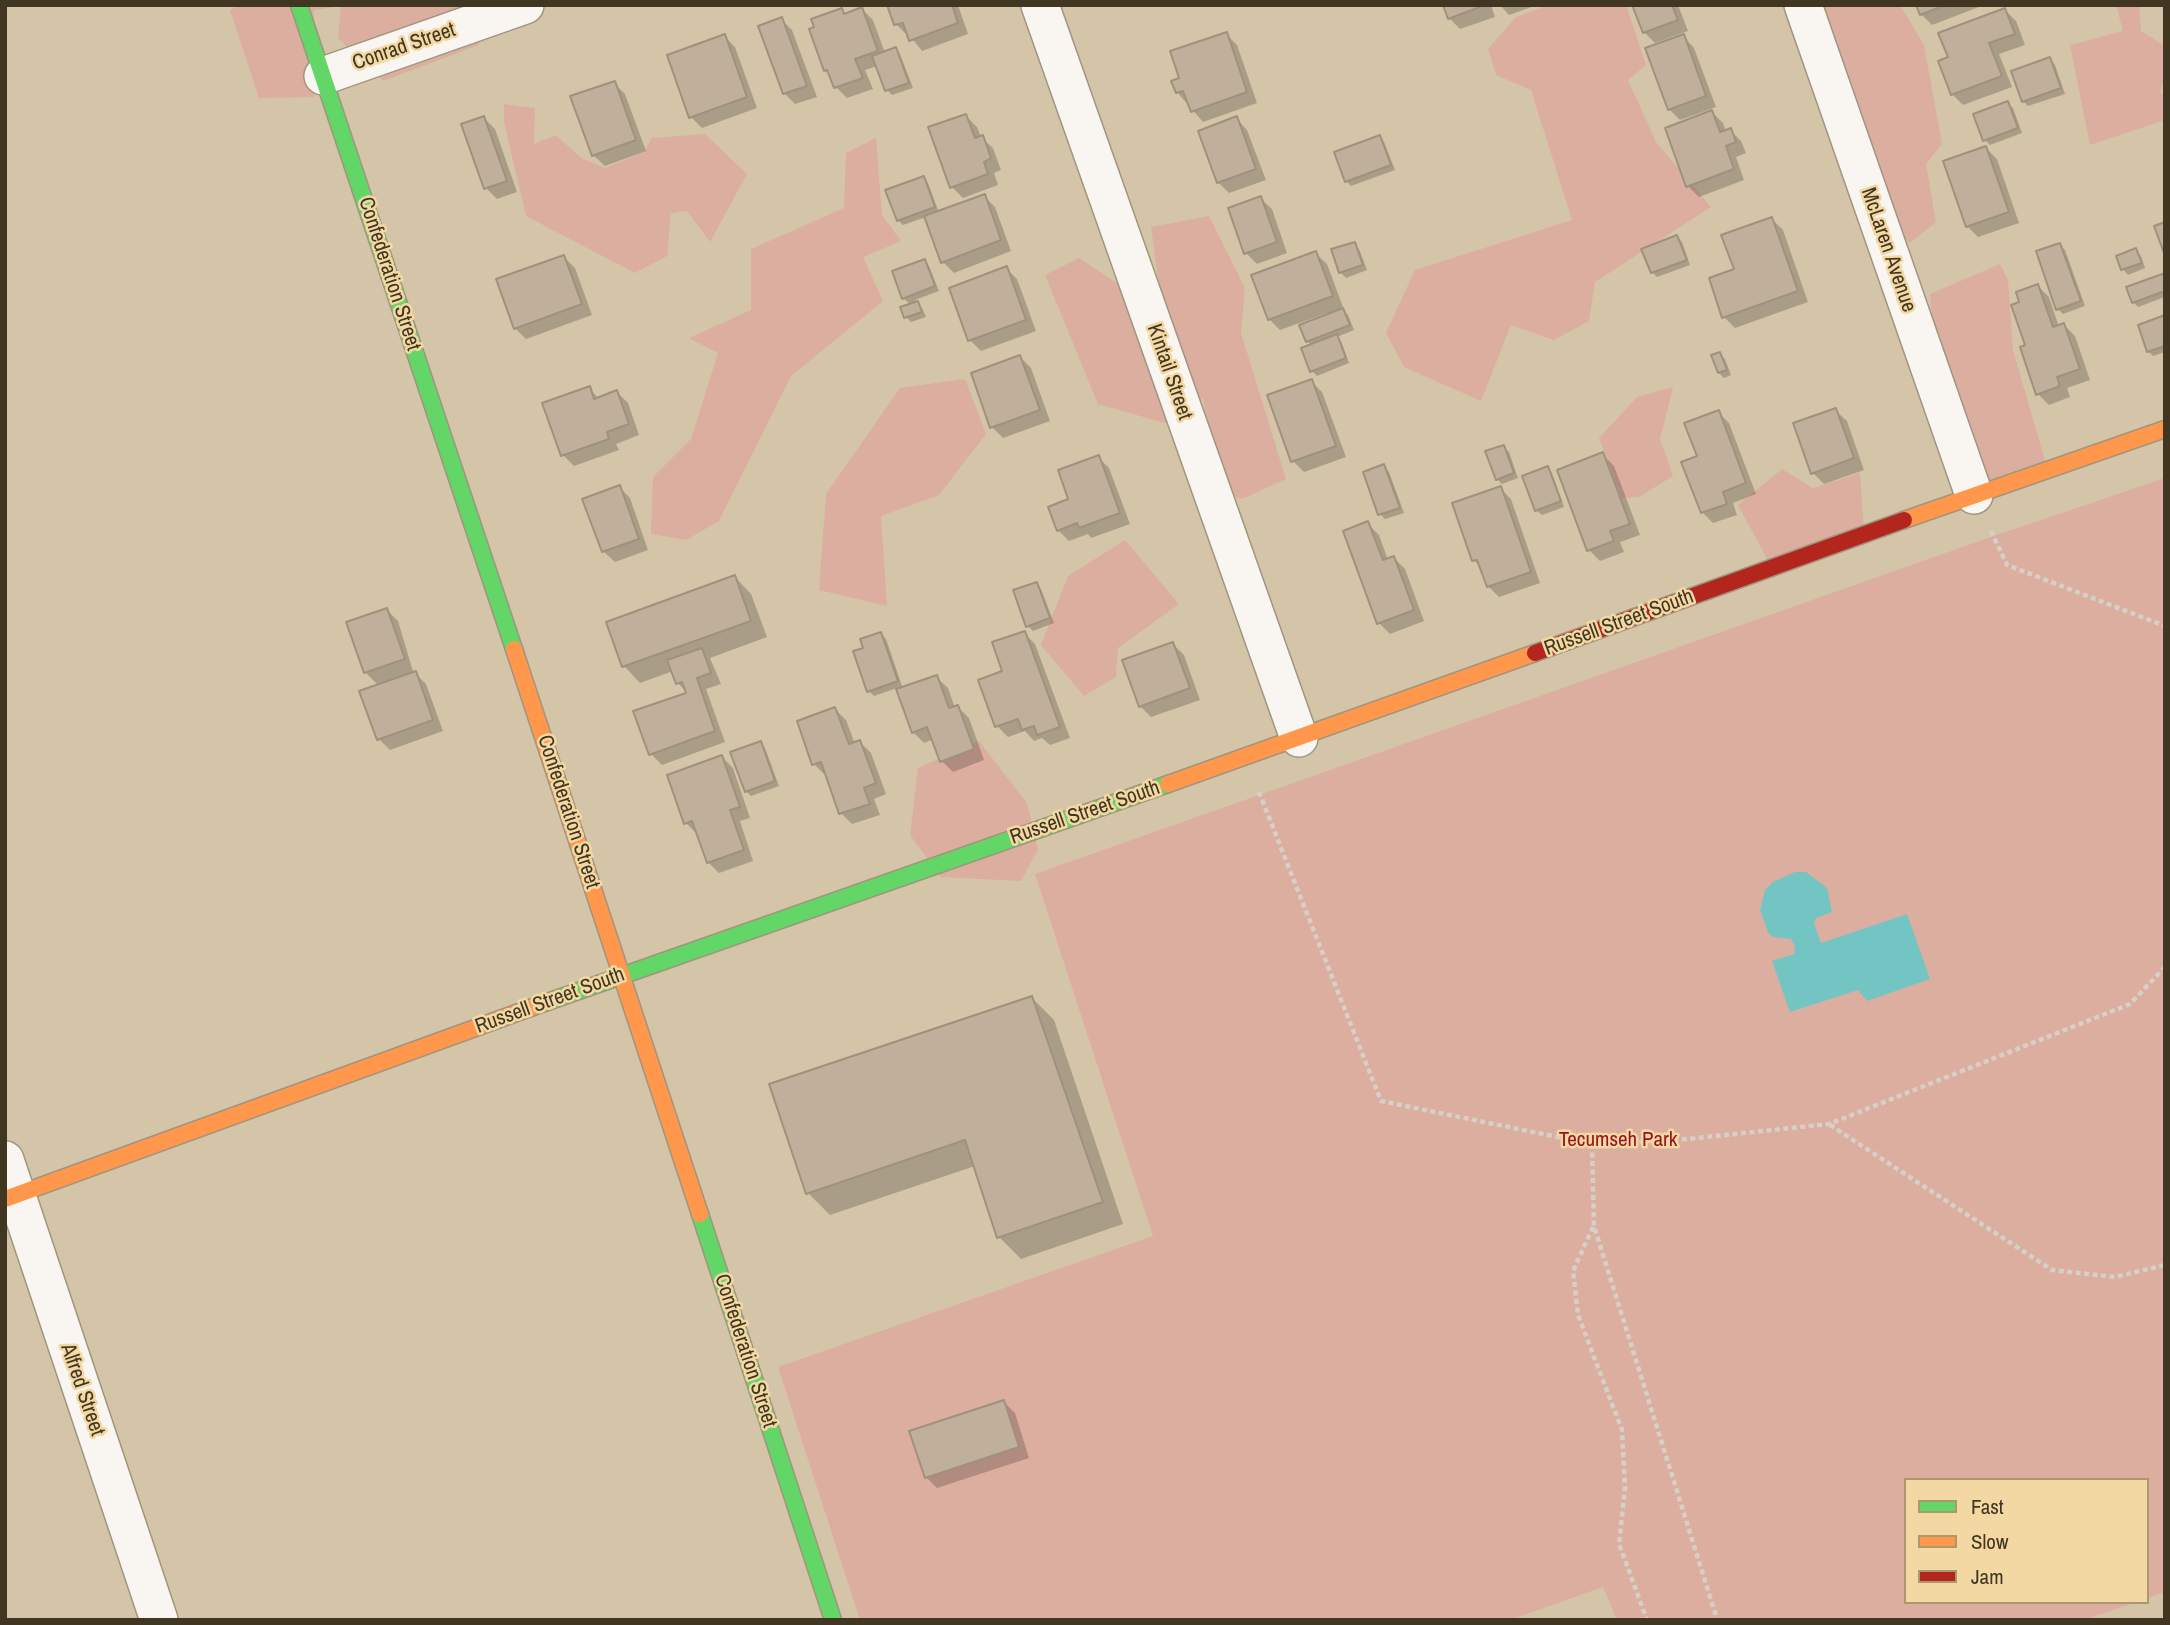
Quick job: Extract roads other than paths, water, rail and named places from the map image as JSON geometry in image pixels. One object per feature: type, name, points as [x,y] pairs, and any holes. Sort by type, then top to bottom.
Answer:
[{"type":"street","name":"Confederation Street","points":[[299,5],[833,1620]]},
{"type":"street","name":"Conrad Street","points":[[323,76],[525,5]]},
{"type":"street","name":"Kintail Street","points":[[1040,5],[1298,738]]},
{"type":"street","name":"McLaren Avenue","points":[[1803,5],[1974,495]]},
{"type":"street","name":"Russell Street South","points":[[11,1197],[621,975],[1298,738],[2165,429]]},
{"type":"street","name":"Alfred Street","points":[[5,1160],[11,1197],[159,1620]]},
{"type":"water","points":[[1795,872],[1806,872],[1827,888],[1832,912],[1816,918],[1814,923],[1821,943],[1907,914],[1930,979],[1867,1001],[1858,990],[1790,1012],[1772,961],[1794,954],[1795,946],[1791,939],[1773,937],[1768,932],[1760,910],[1765,890],[1773,882]]},
{"type":"park label","name":"Tecumseh Park","points":[[1618,1140]]}]
